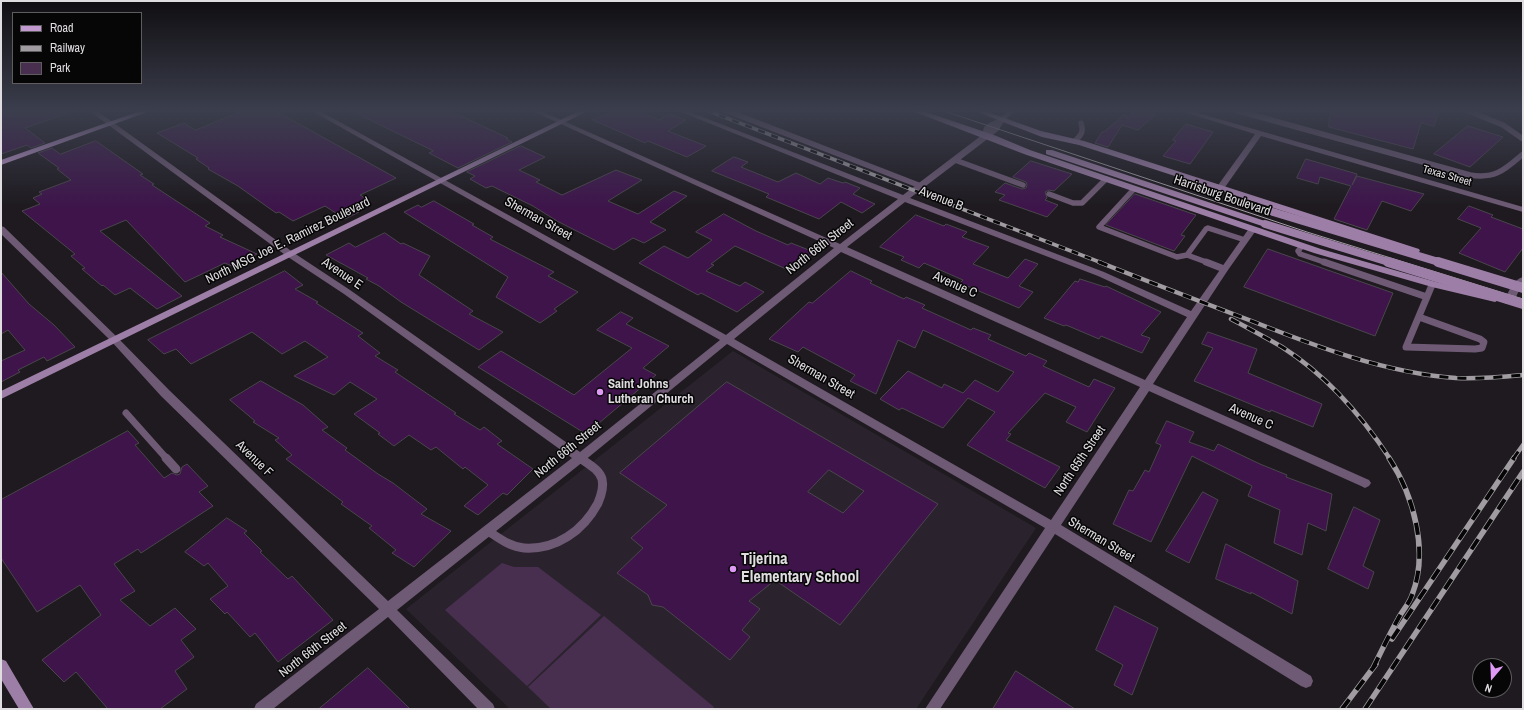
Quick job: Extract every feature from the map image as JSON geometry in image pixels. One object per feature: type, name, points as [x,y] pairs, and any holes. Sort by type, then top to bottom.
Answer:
[{"type":"main road","points":[[1,163],[57,143]]},
{"type":"main road","name":"North MSG Joe E. Ramirez Boulevard","points":[[1,395],[519,143]]},
{"type":"main road","points":[[1005,143],[1134,189],[1367,267],[1432,285],[1523,305]]},
{"type":"main road","name":"Harrisburg Boulevard","points":[[1013,143],[1048,152],[1265,224],[1523,305]]},
{"type":"main road","name":"Harrisburg Boulevard","points":[[1064,143],[1273,212],[1520,289]]},
{"type":"main road","points":[[1082,143],[1446,261],[1520,289]]},
{"type":"main road","points":[[1,666],[27,709]]},
{"type":"street","name":"Avenue E","points":[[136,143],[291,255],[347,292],[580,458]]},
{"type":"street","name":"Sherman Street","points":[[372,143],[726,339],[1053,527],[1306,681]]},
{"type":"street","name":"Avenue C","points":[[606,143],[1366,483]]},
{"type":"street","name":"Avenue B","points":[[763,143],[1102,274],[1193,316]]},
{"type":"street","name":"North 66th Street","points":[[261,709],[580,458],[840,248],[976,143]]},
{"type":"street","points":[[1220,188],[1252,143]]},
{"type":"street","name":"Texas Street","points":[[1294,143],[1523,210]]},
{"type":"street","name":"Avenue F","points":[[1,229],[488,709]]},
{"type":"street","name":"North 65th Street","points":[[932,709],[1224,269],[1253,229]]},
{"type":"street","points":[[1509,302],[1520,289],[1523,280]]},
{"type":"lane","points":[[810,143],[921,186]]},
{"type":"lane","points":[[1353,143],[1458,173],[1482,178],[1497,175],[1523,154]]},
{"type":"lane","points":[[955,160],[1023,185]]},
{"type":"lane","points":[[1049,194],[1072,203],[1082,203],[1106,179]]},
{"type":"lane","points":[[1134,189],[1099,227],[1177,257],[1187,255],[1224,269]]},
{"type":"lane","points":[[1187,255],[1208,228],[1245,240]]},
{"type":"lane","points":[[1302,246],[1298,251],[1300,254],[1427,297]]},
{"type":"lane","points":[[1419,317],[1480,339],[1484,342],[1484,345],[1482,348],[1475,349],[1406,347],[1432,285]]},
{"type":"lane","points":[[126,413],[176,469]]},
{"type":"lane","points":[[488,530],[505,543],[523,548],[540,548],[559,542],[572,534],[583,524],[595,509],[603,490],[602,479],[596,470],[580,458]]},
{"type":"shaded area","name":"Tijerina Elementary School","points":[[733,351],[1036,528],[916,709],[510,709],[406,609]]},
{"type":"green space","points":[[502,563],[514,567],[538,567],[601,615],[527,686],[445,610]]},
{"type":"green space","points":[[604,616],[714,707],[712,709],[551,709],[528,687]]},
{"type":"building","points":[[1,143],[45,143],[31,148],[27,145],[1,154]]},
{"type":"building","points":[[90,143],[99,143],[143,174],[140,175],[154,184],[152,185],[210,223],[205,226],[223,235],[220,237],[257,254],[234,267],[225,263],[185,282],[126,220],[100,231],[182,296],[157,309],[130,288],[115,295],[82,269],[85,268],[71,256],[75,254],[22,211],[40,204],[33,198],[42,194],[39,192],[71,180],[57,169],[59,168],[38,153],[52,148],[60,154]]},
{"type":"building","points":[[174,143],[333,143],[396,178],[360,195],[370,201],[353,209],[359,212],[345,219],[325,206],[293,221],[279,212],[276,213],[238,186],[208,169],[209,168],[196,159],[198,158]]},
{"type":"building","points":[[417,143],[510,143],[458,168],[429,153],[433,151]]},
{"type":"building","points":[[653,143],[699,143],[706,146],[687,157]]},
{"type":"building","points":[[1095,143],[1110,143],[1108,147]]},
{"type":"building","points":[[1174,143],[1205,143],[1190,164],[1163,156]]},
{"type":"building","points":[[1391,143],[1415,143],[1413,149]]},
{"type":"building","points":[[1447,143],[1496,143],[1470,167],[1434,154]]},
{"type":"building","points":[[521,146],[545,157],[519,170],[540,180],[536,182],[562,195],[616,170],[642,180],[608,201],[638,214],[674,191],[687,196],[650,222],[666,230],[644,243],[633,238],[614,250],[557,221],[533,206],[492,186],[486,188],[470,179],[475,176],[467,172]]},
{"type":"building","points":[[734,157],[748,162],[741,167],[778,182],[796,173],[820,184],[828,178],[843,183],[845,182],[860,188],[853,194],[875,204],[862,213],[841,202],[819,219],[766,197],[769,194],[712,171]]},
{"type":"building","points":[[1306,159],[1357,174],[1352,185],[1357,176],[1424,194],[1411,211],[1382,201],[1367,230],[1334,219],[1351,186],[1320,177],[1318,184],[1297,178]]},
{"type":"building","points":[[1031,161],[1072,174],[1054,191],[1049,190],[1045,192],[1047,198],[1045,200],[1058,205],[1047,217],[999,200],[1005,195],[995,192],[1005,183],[1022,189],[1026,188],[1026,182],[1013,177]]},
{"type":"building","points":[[1135,194],[1196,215],[1181,235],[1185,236],[1174,251],[1106,225]]},
{"type":"building","points":[[434,201],[474,224],[472,225],[493,237],[490,239],[554,272],[548,276],[578,292],[554,309],[557,311],[540,323],[496,297],[508,277],[404,212],[418,205],[421,207]]},
{"type":"building","points":[[1469,206],[1493,215],[1491,217],[1523,229],[1523,248],[1505,272],[1459,253],[1481,228],[1458,219]]},
{"type":"building","points":[[724,214],[756,231],[788,245],[791,243],[814,252],[800,264],[795,262],[786,269],[735,246],[711,264],[714,265],[706,271],[740,286],[745,282],[764,292],[737,312],[701,293],[698,295],[639,263],[664,246],[688,258],[712,240],[696,232]]},
{"type":"building","points":[[916,215],[944,226],[946,224],[967,232],[962,237],[989,247],[973,264],[1008,278],[1025,259],[1038,264],[1019,286],[1033,292],[1019,308],[960,283],[963,280],[924,263],[919,268],[901,260],[904,257],[880,247]]},
{"type":"building","points":[[385,233],[401,244],[403,243],[430,256],[419,275],[473,311],[469,314],[503,332],[479,350],[366,279],[368,278],[326,255],[349,243],[355,247]]},
{"type":"building","points":[[1268,249],[1393,293],[1375,336],[1244,287]]},
{"type":"building","points":[[285,271],[303,285],[295,289],[318,302],[316,303],[363,333],[358,336],[380,353],[375,356],[398,370],[395,372],[456,413],[454,414],[480,430],[484,427],[502,441],[497,444],[533,469],[507,495],[503,493],[478,515],[464,506],[488,485],[465,467],[463,469],[436,447],[431,450],[409,435],[394,446],[378,434],[380,433],[354,414],[377,399],[350,382],[334,395],[294,376],[328,357],[305,341],[282,354],[252,332],[191,364],[176,349],[164,354],[148,340]]},
{"type":"building","points":[[851,271],[872,281],[870,283],[904,299],[906,297],[925,305],[922,308],[971,330],[973,328],[991,335],[988,339],[1026,356],[1029,353],[1047,361],[1043,366],[1089,387],[1094,379],[1115,388],[1087,432],[1066,422],[1076,407],[1045,393],[1008,433],[1011,434],[1006,440],[1060,467],[1045,488],[967,445],[995,412],[968,398],[943,428],[902,408],[899,410],[880,399],[908,371],[942,388],[944,384],[963,393],[975,380],[998,392],[1014,372],[923,330],[915,348],[898,340],[876,394],[850,381],[855,375],[803,347],[798,352],[769,339],[809,302],[812,303]]},
{"type":"building","points":[[1,272],[29,304],[54,325],[75,347],[47,361],[44,357],[18,370],[20,372],[1,382],[1,361],[25,350],[8,330],[1,334]]},
{"type":"building","points":[[1080,279],[1105,287],[1106,286],[1161,312],[1141,335],[1150,338],[1142,353],[1101,336],[1099,339],[1066,325],[1064,326],[1044,318],[1075,281],[1078,282]]},
{"type":"building","points":[[621,312],[633,318],[626,324],[669,346],[643,368],[656,375],[586,434],[478,367],[501,351],[574,395],[632,348],[597,330]]},
{"type":"building","points":[[1208,332],[1257,349],[1248,373],[1322,404],[1313,427],[1271,410],[1270,412],[1194,381],[1213,348],[1202,344]]},
{"type":"building","points":[[261,381],[303,405],[328,427],[322,430],[347,448],[345,450],[393,483],[427,509],[421,514],[451,531],[414,567],[392,553],[396,550],[369,528],[372,526],[341,504],[343,502],[286,459],[292,455],[275,440],[279,438],[253,422],[255,421],[230,400]]},
{"type":"building","points":[[727,382],[938,504],[840,625],[775,580],[749,601],[760,609],[742,630],[750,637],[730,660],[663,607],[652,605],[648,595],[617,573],[643,548],[631,538],[667,505],[620,473]],"holes":[[[829,470],[864,491],[843,513],[808,492]]]},
{"type":"building","points":[[1167,421],[1194,432],[1189,442],[1214,451],[1218,444],[1287,475],[1286,477],[1332,494],[1326,531],[1308,523],[1302,555],[1274,543],[1280,510],[1248,496],[1252,486],[1192,456],[1151,542],[1113,524],[1129,490],[1133,491],[1145,470],[1149,472],[1161,445],[1156,443]]},
{"type":"building","points":[[128,431],[139,443],[135,445],[164,478],[172,473],[177,475],[180,474],[182,467],[187,464],[208,486],[199,492],[213,506],[141,553],[138,549],[114,564],[135,591],[120,600],[150,626],[175,608],[196,629],[181,640],[194,657],[175,671],[187,689],[160,709],[108,709],[76,672],[64,682],[42,660],[101,615],[80,585],[37,612],[1,558],[1,500]]},
{"type":"building","points":[[1203,492],[1218,500],[1189,563],[1166,551]]},
{"type":"building","points":[[1354,507],[1380,520],[1363,566],[1374,572],[1368,589],[1328,569]]},
{"type":"building","points":[[227,518],[247,531],[244,533],[262,551],[260,552],[288,579],[292,576],[333,620],[278,662],[255,633],[250,637],[227,612],[225,614],[210,599],[228,586],[208,563],[204,566],[185,552]]},
{"type":"building","points":[[1226,544],[1298,581],[1292,614],[1251,592],[1251,594],[1216,579]]},
{"type":"building","points":[[1115,606],[1158,628],[1132,695],[1114,685],[1123,665],[1096,650]]},
{"type":"building","points":[[368,668],[410,709],[319,709]]},
{"type":"building","points":[[1016,671],[1075,709],[993,709]]},
{"type":"tram line","points":[[1040,143],[1307,232],[1523,299]]},
{"type":"railway","points":[[792,143],[1102,263]]},
{"type":"railway","points":[[1099,262],[1299,339],[1351,357],[1377,364],[1429,375],[1456,378],[1523,375]]},
{"type":"railway","points":[[1231,319],[1282,347],[1314,370],[1342,397],[1368,427],[1390,459]]},
{"type":"railway","points":[[1513,459],[1523,445]]},
{"type":"railway","points":[[1373,668],[1411,598],[1417,578],[1419,561],[1419,543],[1412,507],[1406,489],[1389,458]]},
{"type":"railway","points":[[1392,639],[1514,458]]},
{"type":"railway","points":[[1365,709],[1523,472]]},
{"type":"railway","points":[[1373,668],[1376,664]]},
{"type":"railway","points":[[1342,709],[1373,668]]},
{"type":"place","name":"Saint Johns Lutheran Church","points":[[600,392]]},
{"type":"place","name":"Tijerina Elementary School","points":[[733,569]]}]
